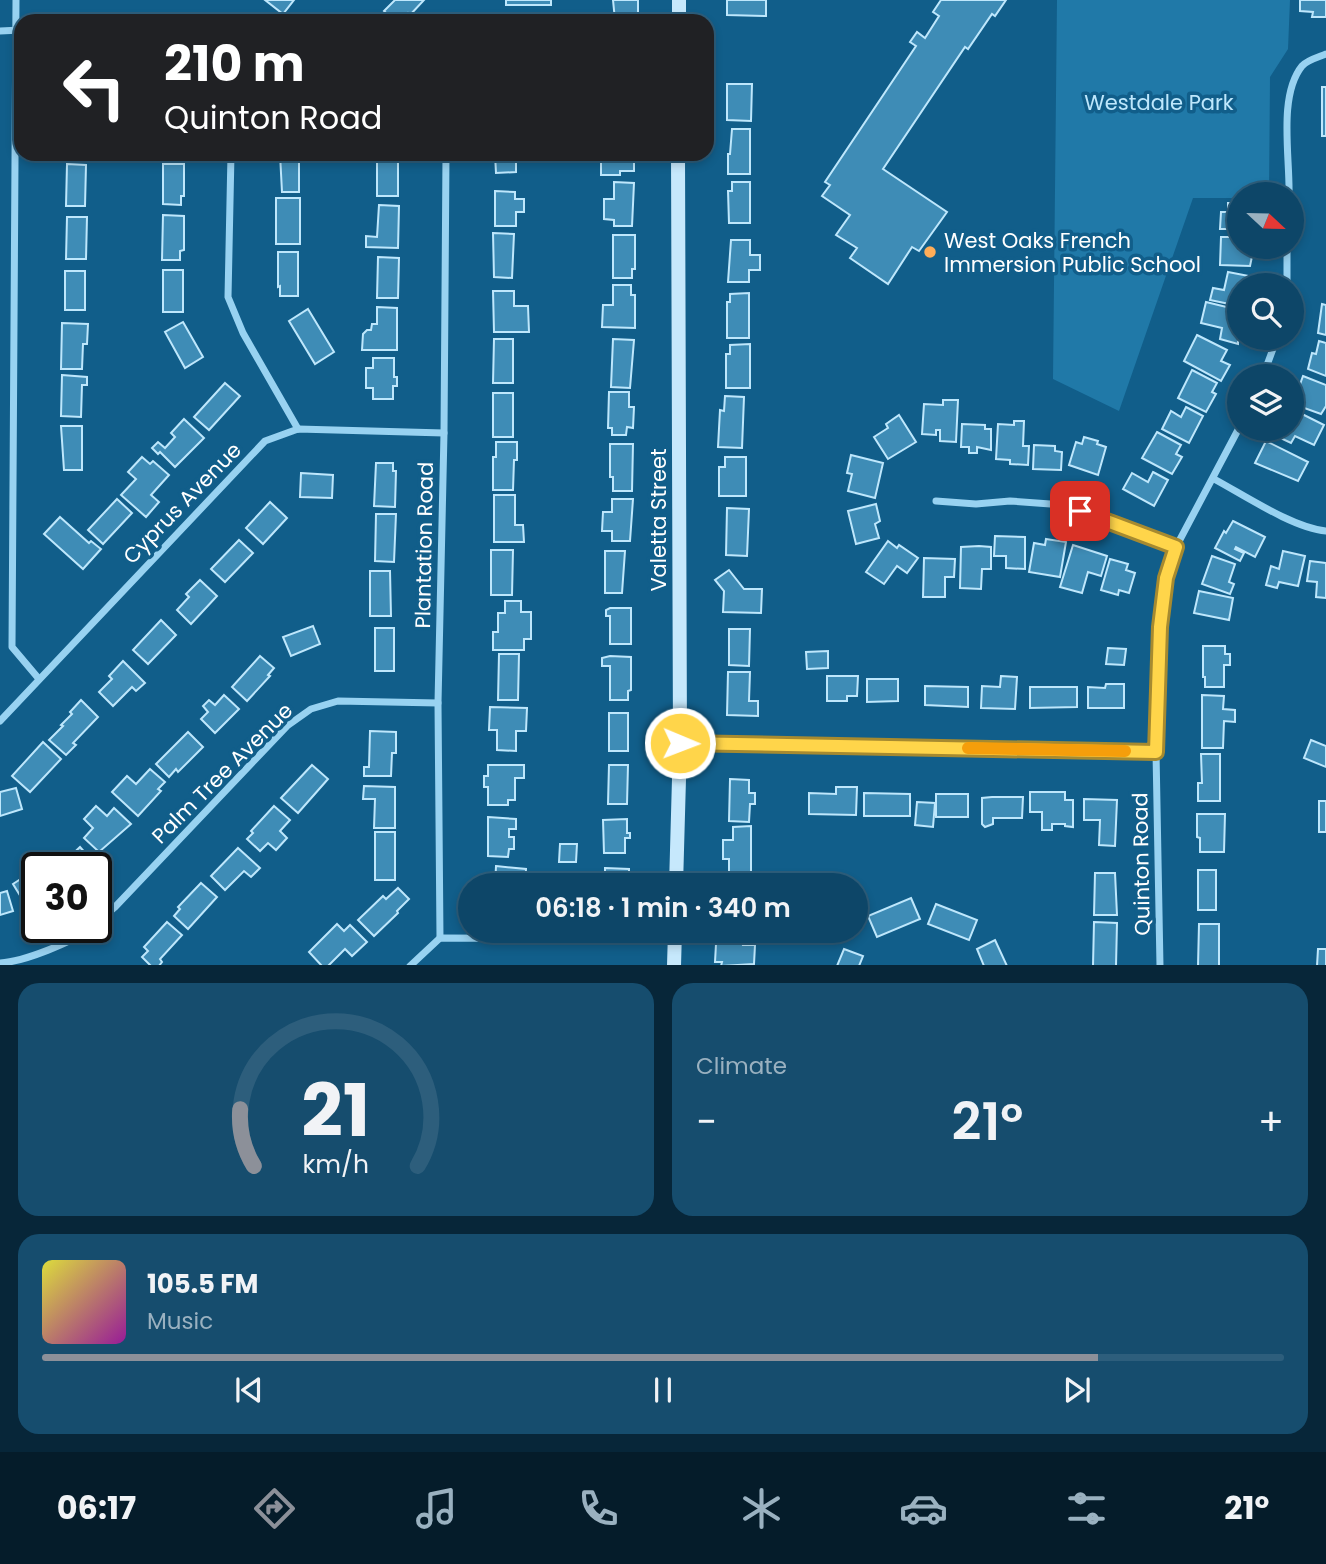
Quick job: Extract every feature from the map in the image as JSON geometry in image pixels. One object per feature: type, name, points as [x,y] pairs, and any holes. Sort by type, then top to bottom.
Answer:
[{"type":"street","points":[[1289,182],[1290,86],[1303,63],[1326,54]]},
{"type":"street","points":[[17,161],[12,647],[39,679]]},
{"type":"street","points":[[231,161],[228,297],[243,333],[298,429]]},
{"type":"street","name":"Plantation Road","points":[[440,938],[438,703],[446,161]]},
{"type":"street","name":"Valetta Street","points":[[676,873],[680,743],[678,161]]},
{"type":"street","name":"Cyprus Avenue","points":[[0,721],[265,441],[298,429],[444,433]]},
{"type":"street","name":"Quinton Road","points":[[1160,965],[1156,752],[1160,627],[1166,578],[1176,547],[1233,441]]},
{"type":"street","points":[[1214,479],[1279,515],[1326,531]]},
{"type":"street","points":[[936,501],[976,504],[1010,501],[1064,505],[1176,547]]},
{"type":"street","name":"Palm Tree Avenue","points":[[112,910],[287,726],[311,709],[338,701],[438,703]]},
{"type":"street","points":[[680,743],[1156,752]]},
{"type":"street","points":[[411,965],[440,938],[458,938]]},
{"type":"street","points":[[0,963],[9,963],[61,943]]},
{"type":"street","points":[[674,965],[675,943]]},
{"type":"green space","name":"Westdale Park","points":[[1057,0],[1290,0],[1288,49],[1270,77],[1269,182],[1227,182],[1227,198],[1193,198],[1119,411],[1053,379]]},
{"type":"building","points":[[265,0],[294,0],[283,14]]},
{"type":"building","points":[[395,0],[424,0],[411,14],[387,14],[384,11]]},
{"type":"building","points":[[506,0],[551,0],[551,5],[506,5]]},
{"type":"building","points":[[613,0],[638,0],[638,14],[614,14]]},
{"type":"building","points":[[727,0],[766,0],[766,16],[727,15]]},
{"type":"building","points":[[941,0],[1006,0],[995,16],[992,14],[968,49],[965,47],[883,169],[947,212],[919,251],[912,247],[888,284],[850,258],[857,248],[836,235],[850,215],[822,196],[830,185],[825,182],[916,46],[910,42],[917,32],[925,38],[939,16],[933,12]]},
{"type":"building","points":[[1300,0],[1326,0],[1326,17],[1312,17],[1313,12],[1300,11]]},
{"type":"building","points":[[727,84],[752,84],[751,121],[727,120]]},
{"type":"building","points":[[1322,87],[1326,87],[1326,136],[1322,136]]},
{"type":"building","points":[[732,129],[750,129],[750,174],[728,174]]},
{"type":"building","points":[[280,161],[299,161],[299,192],[282,192]]},
{"type":"building","points":[[377,161],[398,161],[398,196],[377,196]]},
{"type":"building","points":[[495,161],[516,161],[516,172],[496,173]]},
{"type":"building","points":[[601,161],[634,161],[634,171],[620,171],[620,175],[601,175]]},
{"type":"building","points":[[67,164],[86,165],[85,206],[66,206]]},
{"type":"building","points":[[163,164],[184,164],[184,196],[181,196],[181,205],[163,204]]},
{"type":"building","points":[[614,182],[634,183],[632,226],[614,226],[614,220],[604,219],[604,199],[614,199]]},
{"type":"building","points":[[732,182],[750,182],[750,223],[729,223],[728,191],[732,191]]},
{"type":"building","points":[[495,191],[515,192],[515,199],[524,199],[524,212],[516,212],[516,226],[495,226]]},
{"type":"building","points":[[276,198],[300,198],[300,244],[276,244]]},
{"type":"building","points":[[379,205],[399,206],[398,248],[366,247],[366,236],[377,237]]},
{"type":"building","points":[[1221,212],[1227,212],[1227,229],[1220,229]]},
{"type":"building","points":[[163,215],[184,216],[184,250],[180,251],[180,260],[162,260]]},
{"type":"building","points":[[67,217],[87,217],[86,259],[66,259]]},
{"type":"building","points":[[493,233],[514,234],[512,278],[494,277]]},
{"type":"building","points":[[613,235],[635,235],[635,269],[632,269],[632,278],[613,278]]},
{"type":"building","points":[[1221,237],[1227,237],[1227,259],[1251,259],[1250,266],[1220,265]]},
{"type":"building","points":[[731,240],[750,240],[750,255],[760,255],[760,270],[749,270],[749,282],[728,282]]},
{"type":"building","points":[[278,252],[298,252],[298,296],[280,296]]},
{"type":"building","points":[[378,257],[399,258],[398,298],[377,298]]},
{"type":"building","points":[[163,270],[183,270],[183,312],[163,312]]},
{"type":"building","points":[[65,271],[85,271],[85,310],[65,310]]},
{"type":"building","points":[[1227,276],[1227,304],[1210,300],[1213,288],[1224,290]]},
{"type":"building","points":[[613,285],[631,285],[631,295],[635,295],[635,328],[602,327],[603,305],[613,305]]},
{"type":"building","points":[[493,291],[514,291],[514,306],[528,306],[529,332],[494,332]]},
{"type":"building","points":[[749,293],[749,338],[727,338],[727,302],[730,302],[730,294]]},
{"type":"building","points":[[1206,302],[1227,307],[1227,341],[1220,339],[1222,328],[1201,323]]},
{"type":"building","points":[[1322,304],[1326,305],[1326,335],[1318,333]]},
{"type":"building","points":[[377,307],[397,308],[397,350],[362,350],[363,334],[371,330],[372,324],[377,324]]},
{"type":"building","points":[[308,309],[334,352],[315,364],[289,321]]},
{"type":"building","points":[[183,322],[203,357],[185,368],[165,332]]},
{"type":"building","points":[[62,323],[88,324],[87,344],[83,344],[82,369],[61,369]]},
{"type":"building","points":[[1197,335],[1227,350],[1221,361],[1228,364],[1227,370],[1221,381],[1184,361]]},
{"type":"building","points":[[494,339],[513,339],[513,383],[493,383]]},
{"type":"building","points":[[613,339],[634,340],[630,388],[611,387]]},
{"type":"building","points":[[1319,341],[1326,343],[1326,376],[1308,369],[1312,353],[1316,354]]},
{"type":"building","points":[[750,344],[750,388],[726,388],[726,354],[730,354],[730,345]]},
{"type":"building","points":[[373,358],[394,358],[397,386],[393,386],[393,399],[373,399],[373,388],[366,388],[366,368],[373,368]]},
{"type":"building","points":[[1192,370],[1217,383],[1212,392],[1216,394],[1206,412],[1178,398]]},
{"type":"building","points":[[62,375],[87,377],[87,385],[82,385],[81,417],[61,416]]},
{"type":"building","points":[[1304,376],[1326,385],[1326,406],[1321,414],[1304,408]]},
{"type":"building","points":[[225,383],[240,396],[209,430],[194,417]]},
{"type":"building","points":[[609,392],[629,392],[629,407],[634,407],[633,428],[627,427],[626,435],[612,435],[612,428],[608,428]]},
{"type":"building","points":[[493,393],[513,393],[513,437],[493,437]]},
{"type":"building","points":[[725,396],[744,397],[742,448],[718,447],[720,410],[724,411]]},
{"type":"building","points":[[943,400],[958,400],[956,442],[940,441],[940,430],[936,430],[936,435],[922,434],[924,404],[943,405]]},
{"type":"building","points":[[1186,407],[1203,416],[1189,443],[1162,429],[1171,411],[1181,417]]},
{"type":"building","points":[[899,415],[916,442],[888,459],[874,437],[888,428],[886,424]]},
{"type":"building","points":[[1304,415],[1324,425],[1314,445],[1304,440]]},
{"type":"building","points":[[184,419],[204,438],[175,467],[152,448],[158,442],[165,448],[175,437],[171,433]]},
{"type":"building","points":[[1014,421],[1024,421],[1023,446],[1029,446],[1028,465],[1010,464],[1010,460],[996,459],[998,424],[1014,425]]},
{"type":"building","points":[[962,424],[985,425],[985,429],[991,429],[991,450],[977,447],[977,453],[969,453],[969,447],[961,447]]},
{"type":"building","points":[[61,426],[82,426],[82,470],[64,470]]},
{"type":"building","points":[[1157,432],[1181,445],[1176,454],[1182,457],[1172,474],[1142,458]]},
{"type":"building","points":[[1084,437],[1098,441],[1097,444],[1106,447],[1098,475],[1069,465],[1076,442],[1082,444]]},
{"type":"building","points":[[1266,441],[1308,462],[1298,481],[1255,463]]},
{"type":"building","points":[[496,442],[517,442],[513,490],[493,490]]},
{"type":"building","points":[[610,444],[633,444],[632,491],[613,491],[613,477],[610,477]]},
{"type":"building","points":[[1034,445],[1055,446],[1055,451],[1062,452],[1061,470],[1033,469]]},
{"type":"building","points":[[851,455],[883,463],[875,498],[848,491],[852,474],[847,473]]},
{"type":"building","points":[[142,457],[150,464],[153,461],[169,475],[151,495],[159,502],[146,517],[121,495],[136,479],[128,472]]},
{"type":"building","points":[[725,457],[746,457],[746,496],[719,496],[719,467],[725,467]]},
{"type":"building","points":[[376,463],[393,463],[393,471],[396,471],[395,507],[374,506]]},
{"type":"building","points":[[1153,472],[1168,480],[1154,506],[1123,489],[1132,473],[1148,482]]},
{"type":"building","points":[[301,473],[333,475],[332,498],[300,497]]},
{"type":"building","points":[[494,495],[515,495],[515,525],[523,525],[524,542],[494,542]]},
{"type":"building","points":[[117,499],[132,513],[103,544],[88,530]]},
{"type":"building","points":[[612,499],[633,499],[630,541],[612,541],[612,531],[602,531],[603,512],[612,512]]},
{"type":"building","points":[[270,502],[287,518],[263,544],[246,528]]},
{"type":"building","points":[[876,504],[880,521],[875,524],[879,538],[856,544],[848,511]]},
{"type":"building","points":[[727,508],[749,509],[747,556],[726,555]]},
{"type":"building","points":[[376,514],[396,514],[394,562],[375,561]]},
{"type":"building","points":[[60,517],[89,543],[91,541],[101,549],[83,569],[44,534]]},
{"type":"building","points":[[1233,521],[1265,537],[1255,557],[1236,547],[1235,549],[1244,553],[1240,561],[1215,548]]},
{"type":"building","points":[[995,536],[1025,537],[1025,569],[1006,568],[1006,556],[994,556]]},
{"type":"building","points":[[1046,539],[1066,542],[1060,577],[1029,572],[1034,543],[1045,545]]},
{"type":"building","points":[[239,540],[253,553],[225,582],[211,569]]},
{"type":"building","points":[[888,541],[918,558],[907,573],[897,566],[884,584],[866,572]]},
{"type":"building","points":[[1073,545],[1107,556],[1101,576],[1088,572],[1082,593],[1060,587]]},
{"type":"building","points":[[961,547],[991,547],[991,569],[982,569],[981,589],[960,588]]},
{"type":"building","points":[[491,550],[513,550],[512,595],[491,595]]},
{"type":"building","points":[[605,551],[625,551],[622,593],[605,593]]},
{"type":"building","points":[[1283,551],[1305,556],[1298,586],[1279,582],[1277,588],[1266,585],[1271,566],[1279,569]]},
{"type":"building","points":[[1212,556],[1235,564],[1229,582],[1234,584],[1230,594],[1202,584]]},
{"type":"building","points":[[924,558],[955,559],[954,577],[945,577],[945,597],[923,597]]},
{"type":"building","points":[[1110,559],[1128,564],[1126,570],[1135,573],[1129,593],[1119,590],[1118,595],[1101,590]]},
{"type":"building","points":[[1310,561],[1326,563],[1326,598],[1316,597],[1317,582],[1307,581]]},
{"type":"building","points":[[729,570],[744,589],[762,589],[761,613],[723,612],[724,591],[715,580]]},
{"type":"building","points":[[370,571],[390,571],[391,616],[370,616]]},
{"type":"building","points":[[200,580],[217,596],[191,624],[177,610],[189,597],[186,594]]},
{"type":"building","points":[[1199,591],[1233,598],[1229,620],[1194,613]]},
{"type":"building","points":[[505,601],[521,601],[521,612],[531,612],[531,639],[524,639],[524,650],[493,650],[493,632],[498,632],[498,613],[505,613]]},
{"type":"building","points":[[631,608],[631,644],[610,644],[610,616],[606,616],[606,610]]},
{"type":"building","points":[[161,620],[176,635],[148,664],[133,650]]},
{"type":"building","points":[[313,626],[320,644],[291,656],[283,637]]},
{"type":"building","points":[[375,628],[394,628],[394,671],[375,671]]},
{"type":"building","points":[[729,629],[750,629],[749,666],[729,665]]},
{"type":"building","points":[[1203,646],[1225,646],[1225,654],[1230,654],[1230,665],[1224,665],[1224,687],[1205,687]]},
{"type":"building","points":[[1108,648],[1126,649],[1124,665],[1106,664]]},
{"type":"building","points":[[828,651],[828,668],[807,669],[806,652]]},
{"type":"building","points":[[499,654],[519,654],[518,700],[498,700]]},
{"type":"building","points":[[260,656],[274,668],[247,701],[232,687]]},
{"type":"building","points":[[631,657],[631,690],[628,691],[628,700],[610,700],[610,666],[602,666],[602,658]]},
{"type":"building","points":[[123,661],[145,683],[136,691],[132,687],[113,706],[99,692],[112,679],[109,676]]},
{"type":"building","points":[[728,672],[750,672],[749,701],[758,701],[758,716],[727,715]]},
{"type":"building","points":[[827,676],[858,676],[857,696],[847,696],[847,701],[827,701]]},
{"type":"building","points":[[1001,676],[1017,677],[1015,709],[981,708],[982,686],[1000,687]]},
{"type":"building","points":[[867,679],[898,679],[898,701],[867,702]]},
{"type":"building","points":[[1106,684],[1124,684],[1124,708],[1088,708],[1088,687],[1105,688]]},
{"type":"building","points":[[925,686],[968,687],[968,707],[925,705]]},
{"type":"building","points":[[1030,687],[1077,687],[1077,707],[1030,708]]},
{"type":"building","points":[[224,695],[239,709],[215,733],[201,719],[208,712],[203,706],[209,700],[215,705]]},
{"type":"building","points":[[1202,695],[1224,696],[1223,709],[1235,710],[1235,722],[1224,721],[1223,748],[1202,748]]},
{"type":"building","points":[[81,700],[98,717],[73,743],[76,745],[66,755],[49,740],[63,726],[61,725]]},
{"type":"building","points":[[490,707],[527,708],[526,731],[516,731],[516,751],[497,750],[497,730],[489,730]]},
{"type":"building","points":[[609,713],[628,713],[628,751],[609,751]]},
{"type":"building","points":[[370,731],[396,732],[396,753],[392,753],[391,776],[364,776],[364,767],[369,767]]},
{"type":"building","points":[[188,732],[203,747],[178,772],[176,769],[169,777],[156,764]]},
{"type":"building","points":[[1311,740],[1326,746],[1326,767],[1304,758]]},
{"type":"building","points":[[43,742],[61,759],[30,792],[12,776]]},
{"type":"building","points":[[1201,754],[1220,754],[1220,801],[1198,801],[1198,783],[1202,783]]},
{"type":"building","points":[[312,765],[328,779],[298,813],[281,798]]},
{"type":"building","points":[[488,765],[524,765],[524,778],[515,778],[515,800],[508,800],[508,805],[488,805],[488,787],[484,787],[484,776],[488,776]]},
{"type":"building","points":[[609,765],[628,765],[627,804],[608,804]]},
{"type":"building","points":[[150,769],[165,782],[158,789],[161,791],[138,816],[112,792],[127,776],[136,784]]},
{"type":"building","points":[[730,779],[749,780],[749,793],[755,793],[755,804],[750,804],[749,822],[729,821]]},
{"type":"building","points":[[364,786],[395,787],[395,828],[374,828],[375,799],[363,799]]},
{"type":"building","points":[[836,787],[857,787],[856,815],[809,814],[809,793],[836,794]]},
{"type":"building","points":[[16,788],[22,809],[0,816],[0,792]]},
{"type":"building","points":[[1030,792],[1065,792],[1065,800],[1073,800],[1073,827],[1052,824],[1052,830],[1042,830],[1042,812],[1030,812]]},
{"type":"building","points":[[864,793],[910,794],[910,816],[864,816]]},
{"type":"building","points":[[936,794],[968,794],[968,817],[936,817]]},
{"type":"building","points":[[1023,797],[1022,818],[993,818],[993,824],[985,827],[982,824],[982,798]]},
{"type":"building","points":[[1084,799],[1117,800],[1115,846],[1099,845],[1100,820],[1084,820]]},
{"type":"building","points":[[1319,801],[1326,801],[1326,832],[1319,832]]},
{"type":"building","points":[[917,802],[935,803],[933,827],[915,825]]},
{"type":"building","points":[[96,806],[107,816],[114,808],[131,824],[99,852],[84,838],[93,828],[84,819]]},
{"type":"building","points":[[274,806],[290,820],[280,831],[287,838],[276,850],[268,843],[260,851],[247,839]]},
{"type":"building","points":[[1197,814],[1225,814],[1224,852],[1200,852]]},
{"type":"building","points":[[488,817],[516,819],[516,829],[509,829],[509,837],[514,837],[514,849],[509,849],[508,857],[488,856]]},
{"type":"building","points":[[627,819],[627,833],[630,833],[630,838],[625,838],[625,853],[604,853],[603,820]]},
{"type":"building","points":[[751,826],[751,873],[729,873],[729,859],[723,859],[723,840],[733,840],[733,827]]},
{"type":"building","points":[[375,832],[395,832],[395,880],[375,880]]},
{"type":"building","points":[[560,844],[577,844],[576,862],[559,862]]},
{"type":"building","points":[[238,848],[260,868],[251,877],[244,871],[225,890],[211,876]]},
{"type":"building","points":[[496,866],[526,869],[526,873],[496,873]]},
{"type":"building","points":[[605,868],[629,869],[629,873],[605,873]]},
{"type":"building","points":[[1198,870],[1216,870],[1216,910],[1198,910]]},
{"type":"building","points":[[1095,873],[1115,873],[1117,915],[1094,915]]},
{"type":"building","points":[[21,879],[21,897],[13,884]]},
{"type":"building","points":[[201,883],[217,897],[188,929],[174,916],[180,909],[178,907]]},
{"type":"building","points":[[398,888],[409,899],[374,936],[358,920],[383,896],[386,899]]},
{"type":"building","points":[[7,891],[13,911],[0,915],[0,893]]},
{"type":"building","points":[[911,898],[920,919],[877,937],[868,916]]},
{"type":"building","points":[[936,904],[977,920],[969,940],[928,924]]},
{"type":"building","points":[[167,922],[182,935],[160,959],[162,962],[160,965],[150,965],[142,957],[148,951],[144,947]]},
{"type":"building","points":[[1094,922],[1117,923],[1116,965],[1093,965]]},
{"type":"building","points":[[337,924],[344,931],[350,925],[367,942],[352,956],[345,949],[329,965],[321,965],[309,952]]},
{"type":"building","points":[[1199,924],[1219,924],[1219,965],[1198,965]]},
{"type":"building","points":[[995,940],[1007,965],[984,965],[977,949]]},
{"type":"building","points":[[716,944],[755,945],[754,964],[721,965],[722,962],[715,962]]},
{"type":"building","points":[[844,949],[863,956],[859,965],[837,965]]},
{"type":"building","points":[[1318,949],[1326,949],[1326,965],[1317,965]]},
{"type":"slow traffic","points":[[968,748],[1125,751]]},
{"type":"place","name":"West Oaks French Immersion Public School","points":[[930,252]]},
{"type":"route","points":[[680,743],[1156,752],[1160,627],[1166,578],[1176,547],[1080,511]]}]
